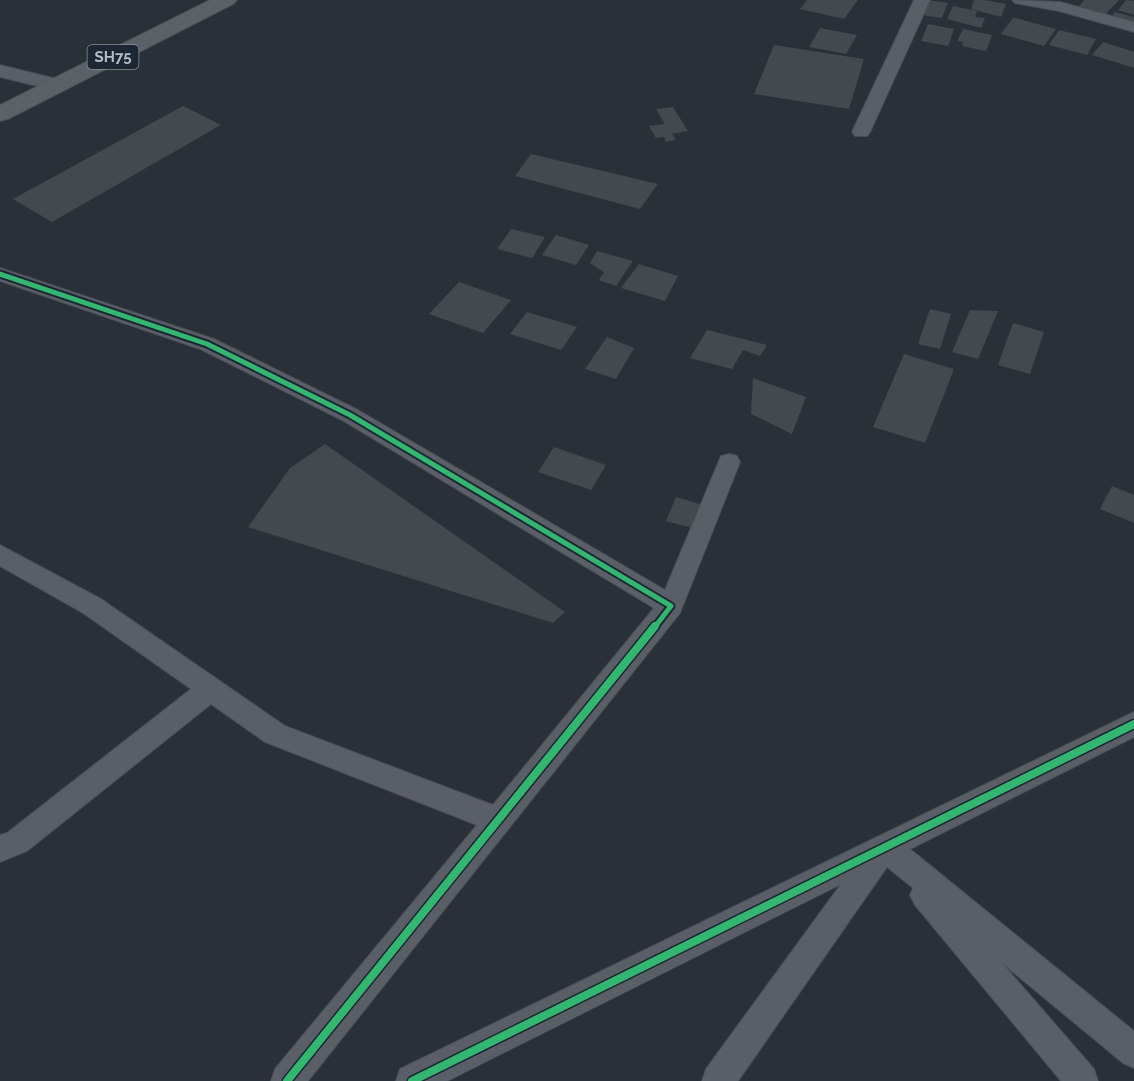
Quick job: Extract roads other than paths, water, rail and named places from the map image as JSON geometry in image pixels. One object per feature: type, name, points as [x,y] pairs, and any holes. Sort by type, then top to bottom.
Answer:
[{"type":"main road","name":"SH75","points":[[0,114],[226,0]]},
{"type":"street","points":[[861,132],[922,0]]},
{"type":"street","points":[[1020,0],[1060,7],[1134,27]]},
{"type":"street","points":[[0,71],[58,85]]},
{"type":"street","points":[[0,274],[207,344],[350,415],[671,606]]},
{"type":"street","points":[[287,1081],[671,606],[729,462]]},
{"type":"street","points":[[0,554],[92,606],[276,734],[498,820]]},
{"type":"street","points":[[0,849],[17,842],[212,689]]},
{"type":"street","points":[[412,1081],[1134,724]]},
{"type":"street","points":[[885,848],[1134,1052]]},
{"type":"street","points":[[718,1081],[885,848]]},
{"type":"street","points":[[885,848],[1082,1081]]}]
